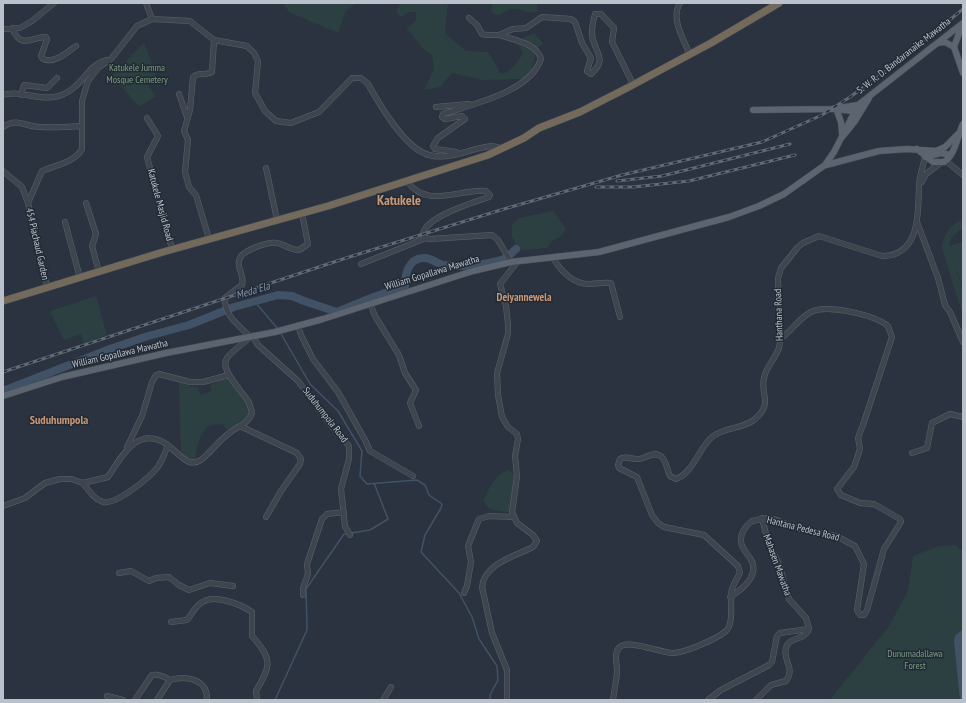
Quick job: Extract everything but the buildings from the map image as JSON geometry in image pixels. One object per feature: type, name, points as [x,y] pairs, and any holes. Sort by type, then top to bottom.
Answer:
[{"type":"highway","points":[[3,301],[172,249],[302,213],[466,163],[502,149],[524,138],[539,128],[580,112],[690,55],[779,3]]},
{"type":"main road","name":"S. W. R. D. Bandaranaike Mawatha","points":[[858,105],[963,23]]},
{"type":"main road","points":[[954,47],[963,23]]},
{"type":"main road","points":[[938,43],[946,42],[954,47],[963,73]]},
{"type":"main road","points":[[841,137],[855,121],[870,96]]},
{"type":"main road","points":[[835,110],[858,105]]},
{"type":"main road","name":"William Gopallawa Mawatha","points":[[3,396],[62,377],[298,326],[509,258],[518,261],[598,252],[736,214],[778,198],[824,165],[834,152],[858,105]]},
{"type":"main road","points":[[753,110],[854,111]]},
{"type":"main road","points":[[835,110],[841,122],[841,137]]},
{"type":"main road","points":[[917,149],[933,162],[939,164],[946,161],[951,155],[963,124]]},
{"type":"main road","points":[[824,165],[843,159],[880,151],[917,149],[938,151],[947,146],[958,134]]},
{"type":"main road","points":[[834,152],[843,159]]},
{"type":"main road","points":[[925,157],[941,153],[951,155]]},
{"type":"street","points":[[3,29],[20,28],[32,21],[54,3]]},
{"type":"street","points":[[146,3],[152,19]]},
{"type":"street","points":[[680,3],[677,7],[677,19],[690,55]]},
{"type":"street","points":[[499,35],[513,29],[526,28],[542,17],[571,19],[575,22],[582,43],[590,58],[587,71],[591,74],[597,68],[600,60],[599,54],[592,39],[595,14],[601,14],[614,28],[612,42],[634,84]]},
{"type":"street","points":[[461,153],[435,149],[433,146],[438,138],[465,119],[462,116],[445,119],[442,117],[443,114],[478,103],[511,90],[538,68],[541,60],[540,53],[529,45],[499,35],[482,34],[469,18]]},
{"type":"street","points":[[3,94],[21,95],[39,99],[64,95],[79,86],[92,68],[98,63],[111,59],[137,26],[152,19],[190,21],[214,40],[247,46],[254,53],[258,61],[255,93],[265,111],[276,122],[290,123],[304,119],[319,112],[352,78],[361,78],[368,84],[391,120],[412,146],[429,155],[440,156],[461,153],[488,146],[502,149]]},
{"type":"street","points":[[12,28],[14,33],[24,41],[30,42],[46,37],[48,38],[41,56],[43,60],[54,60],[76,46]]},
{"type":"street","points":[[209,239],[196,195],[189,186],[185,172],[185,155],[188,140],[184,131],[194,75],[212,72],[214,40]]},
{"type":"street","name":"454 Piachaud Garden","points":[[47,287],[28,203],[42,171],[72,160],[79,154],[83,144],[82,101],[88,81],[99,67],[111,59]]},
{"type":"street","points":[[21,95],[24,85],[47,88],[57,78]]},
{"type":"street","points":[[178,94],[187,117]]},
{"type":"street","points":[[436,107],[478,103]]},
{"type":"street","name":"Katukele Masjid Road","points":[[147,118],[158,136],[147,157],[172,249]]},
{"type":"street","points":[[3,127],[10,123],[18,122],[37,127],[82,126]]},
{"type":"street","points":[[951,155],[961,174]]},
{"type":"street","points":[[925,157],[919,189],[917,222],[938,278],[945,305],[950,312],[963,342]]},
{"type":"street","points":[[946,161],[961,174]]},
{"type":"street","points":[[919,189],[926,174],[939,164]]},
{"type":"street","points":[[266,168],[277,220]]},
{"type":"street","points":[[3,171],[22,187],[28,203]]},
{"type":"street","points":[[407,181],[417,191],[440,197],[483,190],[490,195],[432,221],[425,228],[423,233],[426,238]]},
{"type":"street","points":[[86,203],[96,234],[92,246],[99,272]]},
{"type":"street","name":"Suduhumpola Road","points":[[302,213],[308,244],[299,250],[276,243],[269,244],[252,248],[241,255],[238,261],[243,281],[242,285],[225,298],[225,306],[228,314],[252,337],[258,345],[298,381],[348,446],[349,459],[341,489],[345,526],[350,533]]},
{"type":"street","points":[[65,222],[80,278]]},
{"type":"street","name":"Hanthana Road","points":[[614,700],[617,672],[615,654],[618,648],[623,645],[631,644],[663,652],[677,652],[718,636],[727,630],[729,624],[730,597],[732,588],[740,573],[738,566],[704,535],[664,527],[658,523],[650,510],[637,477],[619,468],[618,462],[623,457],[639,459],[652,454],[658,454],[664,459],[670,476],[676,479],[681,477],[712,437],[722,431],[748,423],[762,410],[766,402],[763,380],[779,348],[778,272],[798,247],[819,236],[877,255],[889,256],[909,243],[917,222]]},
{"type":"street","points":[[361,264],[426,238],[492,235],[509,258]]},
{"type":"street","points":[[554,258],[560,269],[574,281],[584,284],[611,283],[620,317]]},
{"type":"street","points":[[507,700],[507,670],[492,633],[482,587],[483,581],[490,569],[536,545],[536,538],[521,527],[513,517],[512,505],[517,476],[515,456],[518,438],[517,434],[508,427],[502,417],[498,395],[497,373],[508,334],[506,306],[500,284],[518,261]]},
{"type":"street","points":[[370,303],[375,316],[400,356],[405,373],[415,386],[416,390],[410,402],[419,426]]},
{"type":"street","name":"Hantana Pedesa Road","points":[[730,597],[748,583],[753,575],[754,567],[752,559],[743,548],[740,540],[741,535],[752,521],[768,518],[797,528],[836,536],[855,546],[864,564],[857,610],[860,615],[864,615],[867,610],[884,548],[900,522],[900,519],[895,515],[874,504],[860,503],[841,495],[837,489],[854,467],[860,448],[858,438],[892,337],[888,326],[878,320],[827,309],[808,314],[780,339]]},
{"type":"street","points":[[298,326],[313,359],[338,392],[370,451],[413,476]]},
{"type":"street","points":[[3,506],[25,498],[44,483],[60,479],[71,479],[83,483],[108,477],[130,445],[138,441],[150,439],[161,441],[189,462],[195,463],[200,460],[217,443],[250,417],[252,413],[249,402],[229,375],[226,360],[252,337]]},
{"type":"street","points":[[125,451],[142,416],[152,382],[156,375],[159,374],[190,382],[203,382],[229,375]]},
{"type":"street","points":[[912,453],[927,448],[930,427],[936,420],[950,414],[963,417]]},
{"type":"street","points":[[240,426],[297,453],[301,459],[300,464],[281,491],[266,517]]},
{"type":"street","points":[[83,483],[91,494],[98,500],[105,502],[113,501],[137,485],[157,468],[168,445]]},
{"type":"street","points":[[303,595],[303,588],[308,574],[307,564],[322,519],[327,514],[344,512]]},
{"type":"street","points":[[464,593],[467,586],[471,562],[468,546],[478,519],[489,516],[513,517]]},
{"type":"street","name":"Mahasen Mawatha","points":[[762,518],[768,542],[779,564],[789,598],[806,618],[809,629]]},
{"type":"street","points":[[119,573],[131,571],[149,580],[170,577],[178,585],[189,590],[210,583],[233,586]]},
{"type":"street","points":[[171,622],[187,620],[201,602],[212,599],[243,606],[252,612],[252,636],[263,648],[268,660],[267,672],[256,692],[257,700]]},
{"type":"street","points":[[708,700],[722,690],[769,665],[772,662],[777,636],[780,633],[809,629]]},
{"type":"street","points":[[756,700],[772,685],[786,681],[790,676],[790,669],[785,653],[786,648],[792,640],[804,637],[809,629]]},
{"type":"street","points":[[135,700],[152,675],[166,677],[170,680]]},
{"type":"street","points":[[157,700],[170,680],[180,676],[190,678],[203,685],[206,689],[207,700]]},
{"type":"street","points":[[383,700],[391,687]]},
{"type":"street","points":[[107,696],[123,700]]},
{"type":"green space","points":[[283,3],[356,3],[346,11],[338,33],[289,12]]},
{"type":"green space","points":[[401,3],[448,3],[445,30],[447,35],[466,51],[488,52],[501,74],[511,69],[523,54],[517,41],[534,33],[543,43],[535,48],[533,65],[530,72],[523,79],[482,80],[452,73],[440,87],[424,90],[434,69],[432,55],[424,50],[410,32],[406,30],[416,20],[416,12],[409,12],[401,17],[396,12]]},
{"type":"green space","points":[[493,3],[537,3],[538,11],[527,12],[511,9],[498,16],[491,11]]},
{"type":"green space","name":"Katukele Jumma Mosque Cemetery","points":[[144,43],[158,80],[148,85],[156,96],[139,107],[112,75]]},
{"type":"green space","points":[[553,211],[566,229],[560,237],[553,240],[547,248],[524,250],[518,248],[512,237],[512,225],[519,218]]},
{"type":"green space","points":[[963,220],[963,228],[952,237],[949,246],[963,242],[963,288],[952,257],[963,291],[963,316],[942,248],[946,234],[951,227]]},
{"type":"green space","points":[[96,296],[107,335],[83,343],[81,334],[64,340],[50,311]]},
{"type":"green space","points":[[230,379],[246,400],[250,412],[248,417],[240,424],[231,428],[226,429],[223,424],[213,425],[206,428],[199,441],[196,452],[196,461],[187,460],[181,453],[179,383],[198,388],[200,395],[212,391],[210,385]]},
{"type":"green space","points":[[509,470],[515,475],[509,512],[489,508],[485,504],[484,500],[488,491],[500,474]]},
{"type":"green space","name":"Dunumadallawa Forest","points":[[956,545],[963,552],[963,629],[959,632],[954,642],[960,700],[830,700],[889,626],[908,591],[913,556],[939,546]]},
{"type":"water","points":[[963,629],[963,700],[960,700],[954,642],[955,636]]},
{"type":"waterway","name":"Meda Ela","points":[[3,391],[110,349],[148,336],[189,325],[234,307],[278,295],[292,296],[337,312],[405,286],[408,268],[418,259],[428,258],[443,265],[449,266],[474,265],[504,259],[516,249]]},
{"type":"waterway","points":[[255,302],[278,329]]},
{"type":"waterway","points":[[280,332],[310,384],[338,411],[362,451],[360,476],[367,484],[417,480],[425,485],[429,495],[442,504],[425,535],[421,552],[459,593],[472,617],[479,639],[497,666],[498,680],[490,695],[490,700]]},
{"type":"waterway","points":[[352,533],[370,530],[388,519],[374,483]]},
{"type":"waterway","points":[[275,700],[307,630],[306,589],[344,534],[348,534]]},
{"type":"railway","points":[[3,372],[346,258],[504,209],[622,175],[762,142],[822,115],[850,97],[900,61],[963,9]]},
{"type":"railway","points":[[617,181],[662,176],[790,144]]},
{"type":"railway","points":[[596,187],[633,187],[689,181],[795,155]]},
{"type":"district","name":"Katukele","points":[[399,201]]},
{"type":"district","name":"Deiyannewela","points":[[524,298]]},
{"type":"district","name":"Suduhumpola","points":[[59,421]]}]
